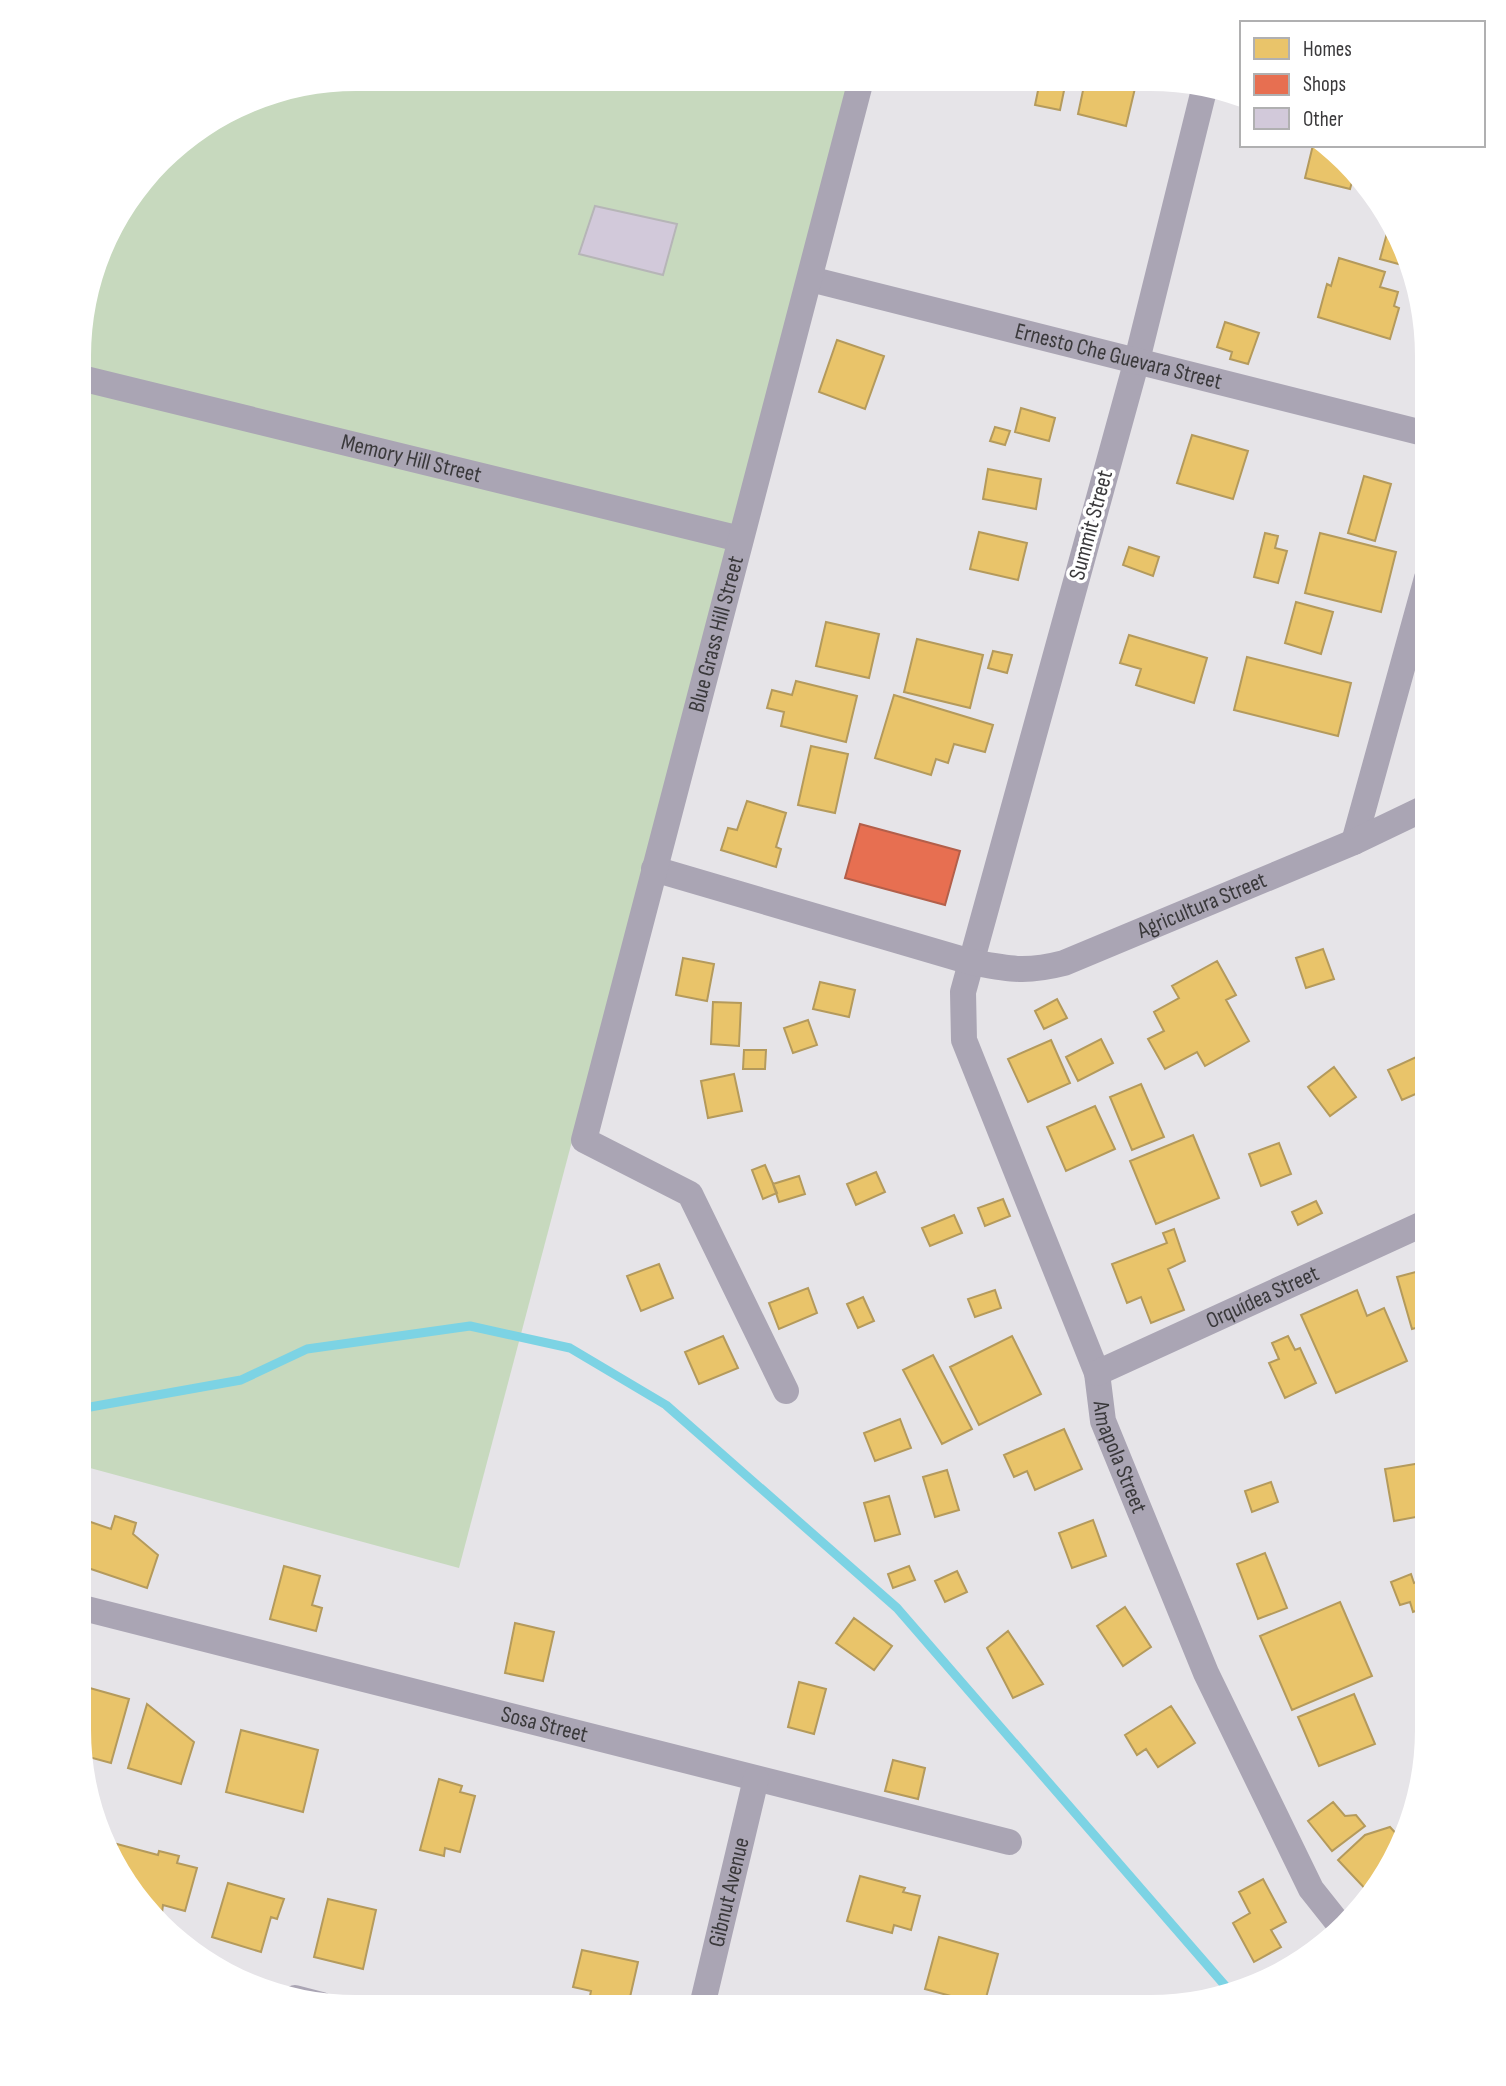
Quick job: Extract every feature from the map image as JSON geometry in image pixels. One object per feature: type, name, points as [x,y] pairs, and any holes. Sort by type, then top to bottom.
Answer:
[{"type":"street","name":"Blue Grass Hill Street","points":[[786,1391],[690,1194],[584,1140],[858,91]]},
{"type":"street","name":"Summit Street","points":[[971,962],[1137,360],[1202,96]]},
{"type":"street","name":"Ernesto Che Guevara Street","points":[[810,279],[1415,431]]},
{"type":"street","name":"Memory Hill Street","points":[[91,380],[740,539]]},
{"type":"street","points":[[1354,842],[1415,621]]},
{"type":"street","name":"Agricultura Street","points":[[971,962],[1016,970],[1039,969],[1064,963],[1354,842],[1415,813]]},
{"type":"street","points":[[654,869],[971,962]]},
{"type":"street","name":"Amapola Street","points":[[971,962],[963,992],[964,1040],[1097,1373],[1103,1421],[1206,1673],[1311,1889],[1335,1919]]},
{"type":"street","name":"Orquídea Street","points":[[1097,1373],[1415,1227]]},
{"type":"street","name":"Sosa Street","points":[[91,1610],[1009,1842]]},
{"type":"street","name":"Gibnut Avenue","points":[[705,1995],[756,1779]]},
{"type":"green space","points":[[356,91],[850,91],[459,1568],[91,1468],[91,356],[93,321],[100,287],[111,254],[126,223],[157,181],[181,157],[223,126],[254,111],[287,100],[321,93]]},
{"type":"building: Homes","points":[[1038,91],[1064,91],[1060,110],[1035,105]]},
{"type":"building: Homes","points":[[1083,91],[1134,91],[1126,126],[1078,114]]},
{"type":"building: Homes","points":[[1312,147],[1351,184],[1350,189],[1305,178]]},
{"type":"building: Homes","points":[[1386,236],[1399,264],[1380,259]]},
{"type":"building: Homes","points":[[1339,258],[1385,272],[1380,287],[1398,292],[1394,306],[1399,308],[1390,339],[1318,317],[1327,284],[1331,286]]},
{"type":"building: Homes","points":[[1225,322],[1259,333],[1248,364],[1230,359],[1232,352],[1217,347]]},
{"type":"building: Homes","points":[[837,340],[884,356],[865,409],[819,392]]},
{"type":"building: Homes","points":[[1021,408],[1055,418],[1049,441],[1015,432]]},
{"type":"building: Homes","points":[[995,427],[1010,431],[1005,445],[990,441]]},
{"type":"building: Homes","points":[[1192,435],[1248,451],[1233,499],[1177,483]]},
{"type":"building: Homes","points":[[988,469],[1041,479],[1036,509],[983,499]]},
{"type":"building: Homes","points":[[1364,476],[1391,484],[1375,541],[1348,533]]},
{"type":"building: Homes","points":[[979,532],[1027,543],[1018,580],[970,569]]},
{"type":"building: Homes","points":[[1265,533],[1278,536],[1275,548],[1287,551],[1278,583],[1254,577]]},
{"type":"building: Homes","points":[[1320,533],[1396,552],[1381,612],[1305,593]]},
{"type":"building: Homes","points":[[1129,547],[1159,557],[1153,576],[1123,565]]},
{"type":"building: Homes","points":[[1296,602],[1333,612],[1321,654],[1285,643]]},
{"type":"building: Homes","points":[[826,622],[879,634],[869,678],[816,666]]},
{"type":"building: Homes","points":[[1129,635],[1207,658],[1194,703],[1136,685],[1141,669],[1120,663]]},
{"type":"building: Homes","points":[[917,639],[983,655],[970,708],[904,692]]},
{"type":"building: Homes","points":[[993,651],[1012,655],[1007,673],[988,668]]},
{"type":"building: Homes","points":[[1247,657],[1351,683],[1338,736],[1234,710]]},
{"type":"building: Homes","points":[[796,681],[857,696],[846,742],[781,726],[784,712],[767,708],[772,690],[792,695]]},
{"type":"building: Homes","points":[[894,695],[993,725],[985,752],[954,744],[948,763],[936,759],[931,775],[875,758]]},
{"type":"building: Homes","points":[[811,746],[848,754],[835,813],[798,805]]},
{"type":"building: Homes","points":[[747,801],[786,813],[776,847],[781,849],[776,867],[721,850],[728,828],[737,830]]},
{"type":"building: Homes","points":[[1323,949],[1334,979],[1306,988],[1296,958]]},
{"type":"building: Homes","points":[[683,958],[714,964],[707,1001],[676,995]]},
{"type":"building: Homes","points":[[1217,961],[1236,995],[1226,1000],[1249,1041],[1205,1066],[1197,1052],[1165,1069],[1148,1039],[1164,1031],[1154,1012],[1179,998],[1172,986]]},
{"type":"building: Homes","points":[[820,982],[855,990],[849,1017],[813,1009]]},
{"type":"building: Homes","points":[[1057,999],[1067,1018],[1044,1029],[1035,1011]]},
{"type":"building: Homes","points":[[713,1002],[741,1003],[739,1046],[711,1044]]},
{"type":"building: Homes","points":[[808,1020],[817,1045],[793,1053],[784,1028]]},
{"type":"building: Homes","points":[[1101,1039],[1113,1063],[1078,1081],[1066,1057]]},
{"type":"building: Homes","points":[[1051,1040],[1070,1083],[1028,1102],[1008,1059]]},
{"type":"building: Homes","points":[[744,1050],[766,1050],[765,1069],[743,1069]]},
{"type":"building: Homes","points":[[1415,1058],[1415,1094],[1402,1100],[1388,1070]]},
{"type":"building: Homes","points":[[1334,1067],[1356,1097],[1330,1116],[1308,1087]]},
{"type":"building: Homes","points":[[734,1074],[742,1111],[708,1118],[701,1081]]},
{"type":"building: Homes","points":[[1141,1084],[1164,1137],[1132,1150],[1110,1097]]},
{"type":"building: Homes","points":[[1095,1106],[1115,1149],[1066,1171],[1047,1127]]},
{"type":"building: Homes","points":[[1193,1135],[1219,1198],[1156,1224],[1130,1161]]},
{"type":"building: Homes","points":[[1279,1143],[1291,1174],[1261,1186],[1249,1154]]},
{"type":"building: Homes","points":[[765,1165],[777,1193],[763,1199],[752,1170]]},
{"type":"building: Homes","points":[[876,1172],[885,1192],[856,1205],[847,1184]]},
{"type":"building: Homes","points":[[799,1176],[805,1194],[779,1202],[773,1184]]},
{"type":"building: Homes","points":[[1003,1199],[1010,1216],[985,1226],[978,1208]]},
{"type":"building: Homes","points":[[1316,1201],[1322,1213],[1298,1225],[1292,1212]]},
{"type":"building: Homes","points":[[954,1215],[962,1233],[930,1246],[922,1228]]},
{"type":"building: Homes","points":[[1174,1229],[1185,1261],[1168,1269],[1184,1310],[1151,1323],[1141,1297],[1127,1303],[1112,1264],[1167,1243],[1163,1233]]},
{"type":"building: Homes","points":[[659,1264],[673,1298],[641,1311],[627,1276]]},
{"type":"building: Homes","points":[[1415,1272],[1415,1328],[1412,1329],[1397,1277]]},
{"type":"building: Homes","points":[[808,1288],[817,1313],[779,1329],[769,1303]]},
{"type":"building: Homes","points":[[995,1290],[1001,1308],[975,1317],[968,1299]]},
{"type":"building: Homes","points":[[1357,1290],[1367,1316],[1384,1308],[1407,1361],[1336,1393],[1301,1315]]},
{"type":"building: Homes","points":[[863,1297],[874,1321],[858,1328],[847,1304]]},
{"type":"building: Homes","points":[[723,1336],[738,1368],[699,1384],[685,1352]]},
{"type":"building: Homes","points":[[1012,1336],[1041,1394],[979,1425],[950,1367]]},
{"type":"building: Homes","points":[[1288,1336],[1295,1350],[1300,1348],[1316,1383],[1285,1398],[1269,1363],[1279,1359],[1272,1343]]},
{"type":"building: Homes","points":[[933,1355],[972,1429],[942,1444],[903,1370]]},
{"type":"building: Homes","points":[[900,1419],[911,1448],[875,1461],[864,1433]]},
{"type":"building: Homes","points":[[1064,1429],[1082,1469],[1035,1490],[1027,1471],[1014,1477],[1004,1455]]},
{"type":"building: Homes","points":[[1415,1464],[1415,1517],[1394,1521],[1385,1469]]},
{"type":"building: Homes","points":[[947,1470],[959,1510],[935,1517],[923,1477]]},
{"type":"building: Homes","points":[[1271,1482],[1278,1502],[1252,1512],[1245,1491]]},
{"type":"building: Homes","points":[[889,1496],[900,1534],[875,1541],[864,1503]]},
{"type":"building: Homes","points":[[115,1516],[136,1523],[133,1534],[158,1555],[147,1588],[91,1569],[91,1522],[111,1529]]},
{"type":"building: Homes","points":[[1093,1520],[1106,1556],[1072,1568],[1059,1533]]},
{"type":"building: Homes","points":[[1265,1553],[1287,1608],[1258,1619],[1237,1564]]},
{"type":"building: Homes","points":[[284,1566],[320,1576],[312,1605],[322,1608],[316,1631],[270,1619]]},
{"type":"building: Homes","points":[[909,1566],[915,1580],[893,1588],[888,1574]]},
{"type":"building: Homes","points":[[957,1571],[967,1592],[945,1602],[935,1581]]},
{"type":"building: Homes","points":[[1411,1574],[1415,1583],[1415,1611],[1410,1602],[1400,1605],[1391,1582]]},
{"type":"building: Homes","points":[[1340,1602],[1372,1676],[1292,1710],[1260,1636]]},
{"type":"building: Homes","points":[[1125,1607],[1151,1647],[1123,1666],[1097,1626]]},
{"type":"building: Homes","points":[[854,1618],[892,1646],[874,1670],[836,1643]]},
{"type":"building: Homes","points":[[515,1623],[554,1632],[543,1681],[505,1673]]},
{"type":"building: Homes","points":[[1008,1631],[1043,1684],[1013,1698],[987,1648]]},
{"type":"building: Homes","points":[[799,1682],[826,1689],[814,1734],[788,1727]]},
{"type":"building: Homes","points":[[91,1688],[129,1699],[111,1763],[93,1758]]},
{"type":"building: Homes","points":[[1354,1694],[1375,1744],[1319,1766],[1298,1717]]},
{"type":"building: Homes","points":[[147,1704],[194,1742],[181,1784],[128,1768]]},
{"type":"building: Homes","points":[[1171,1706],[1195,1743],[1158,1767],[1146,1749],[1137,1755],[1125,1735]]},
{"type":"building: Homes","points":[[241,1730],[318,1750],[303,1812],[226,1792]]},
{"type":"building: Homes","points":[[893,1760],[925,1768],[918,1799],[885,1791]]},
{"type":"building: Homes","points":[[439,1779],[462,1786],[460,1792],[475,1796],[460,1852],[445,1848],[444,1856],[420,1850]]},
{"type":"building: Homes","points":[[1333,1802],[1345,1816],[1356,1815],[1365,1826],[1332,1851],[1308,1821]]},
{"type":"building: Homes","points":[[1390,1827],[1395,1832],[1380,1863],[1363,1887],[1338,1860],[1365,1835]]},
{"type":"building: Homes","points":[[117,1845],[158,1855],[159,1851],[179,1856],[177,1863],[197,1868],[185,1911],[163,1905],[162,1910],[126,1863]]},
{"type":"building: Homes","points":[[860,1876],[905,1888],[903,1892],[920,1896],[911,1930],[894,1925],[892,1933],[847,1921]]},
{"type":"building: Homes","points":[[1263,1879],[1286,1922],[1271,1930],[1281,1947],[1254,1962],[1233,1923],[1250,1913],[1239,1892]]},
{"type":"building: Homes","points":[[228,1883],[284,1899],[277,1919],[271,1917],[261,1952],[212,1937]]},
{"type":"building: Homes","points":[[328,1899],[376,1910],[363,1969],[314,1957]]},
{"type":"building: Homes","points":[[939,1937],[998,1954],[987,1995],[947,1995],[925,1989]]},
{"type":"building: Homes","points":[[582,1950],[638,1962],[630,1995],[590,1995],[591,1991],[573,1987]]},
{"type":"building: Shops","points":[[860,824],[960,851],[945,905],[845,878]]},
{"type":"building: Other","points":[[595,206],[677,224],[663,275],[579,254]]},
{"type":"waterway","points":[[91,1407],[241,1380],[307,1349],[470,1326],[570,1348],[666,1405],[897,1608],[1224,1984]]}]
